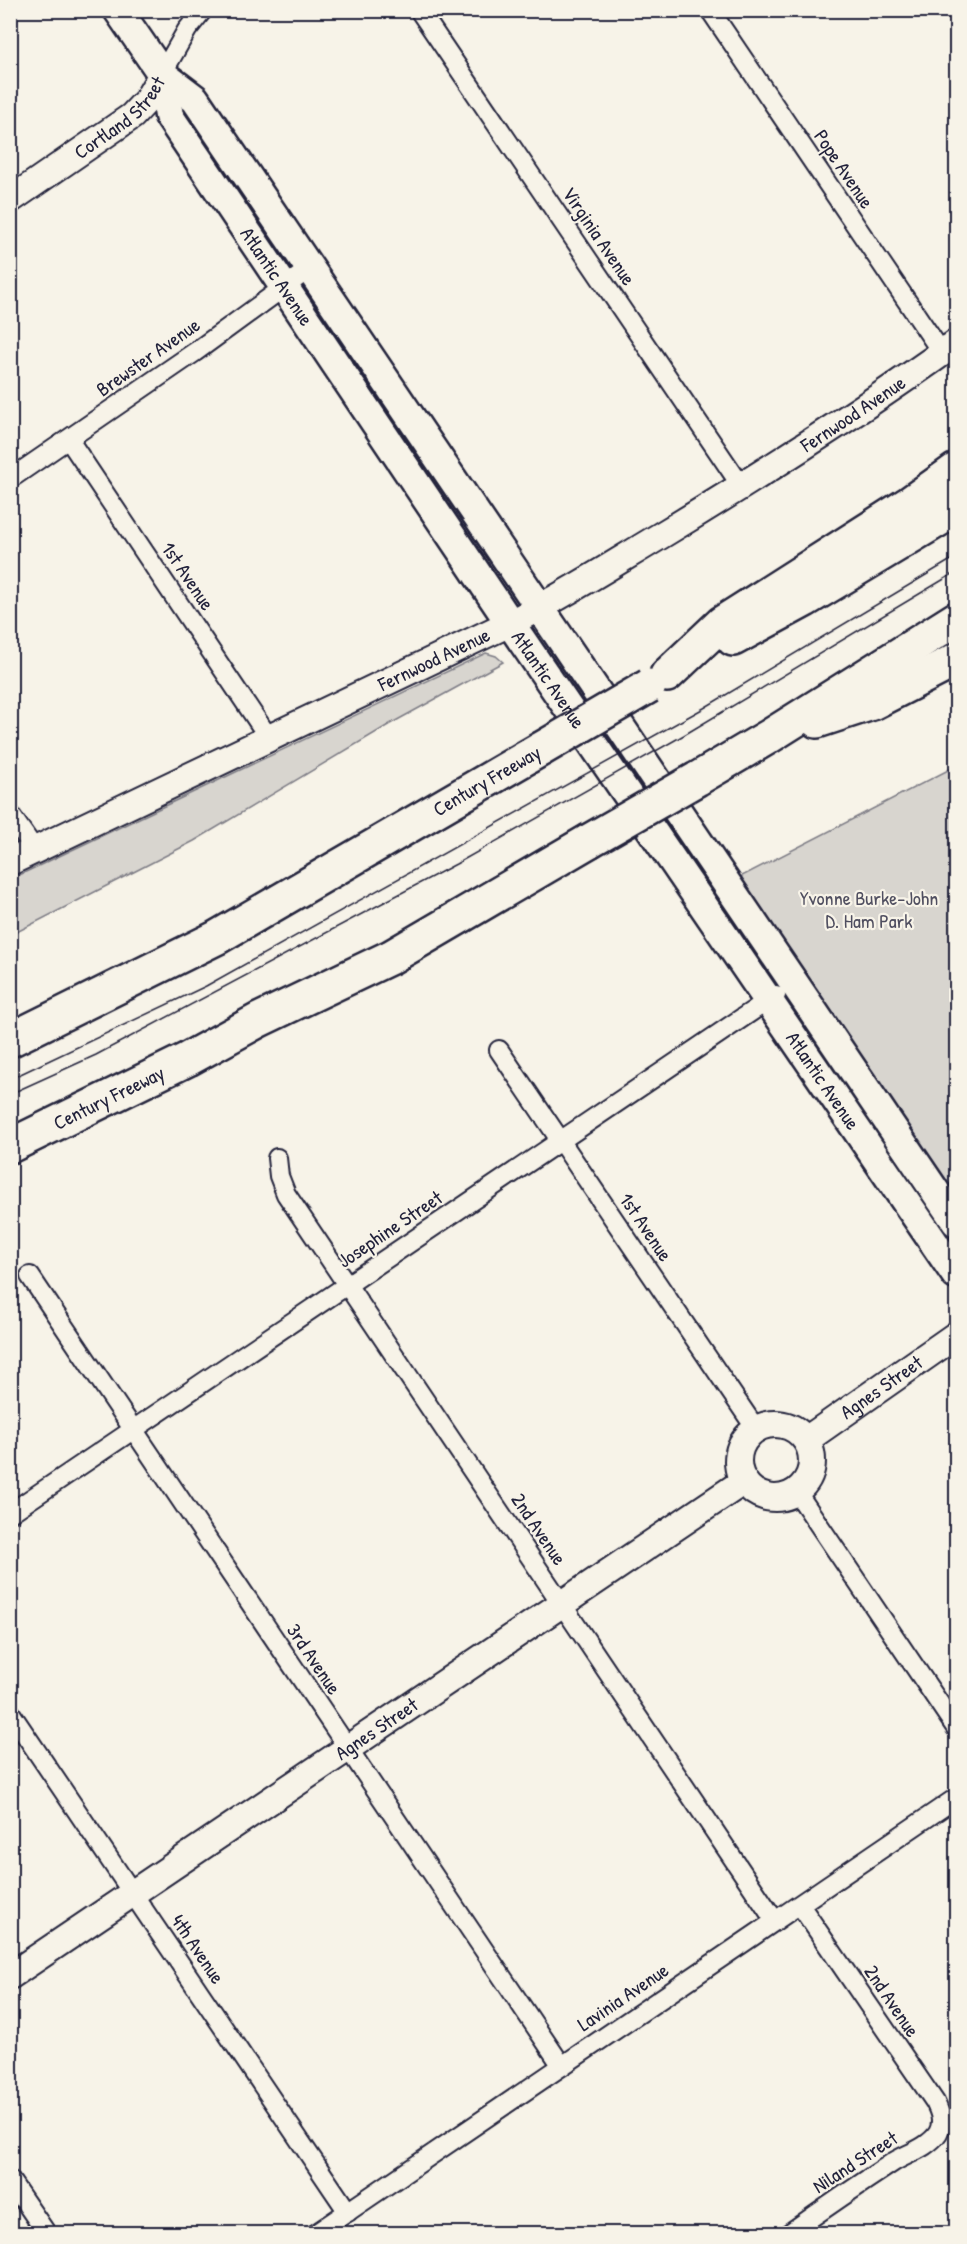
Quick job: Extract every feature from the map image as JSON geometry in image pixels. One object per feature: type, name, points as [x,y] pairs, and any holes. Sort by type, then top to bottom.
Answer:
[{"type":"highway","points":[[658,680],[722,623],[910,503],[957,470]]},
{"type":"highway","name":"Century Freeway","points":[[10,1040],[216,938],[658,680],[805,600],[957,509]]},
{"type":"highway","name":"Century Freeway","points":[[10,1146],[178,1064],[259,1020],[391,957],[770,736],[957,619]]},
{"type":"highway","points":[[770,736],[872,704],[957,660]]},
{"type":"main road","name":"Atlantic Avenue","points":[[118,10],[162,74],[195,99],[957,1222]]},
{"type":"main road","name":"Atlantic Avenue","points":[[162,74],[169,116],[510,623],[957,1275]]},
{"type":"street","name":"Cortland Street","points":[[10,200],[132,116],[147,100],[187,30],[203,10]]},
{"type":"street","name":"Virginia Avenue","points":[[419,10],[742,487]]},
{"type":"street","name":"Pope Avenue","points":[[710,10],[949,348]]},
{"type":"street","name":"Brewster Avenue","points":[[10,479],[195,352],[309,269]]},
{"type":"street","name":"Fernwood Avenue","points":[[10,862],[539,608],[742,487],[844,422],[949,348]]},
{"type":"street","name":"1st Avenue","points":[[69,440],[269,738]]},
{"type":"street","points":[[10,814],[35,850]]},
{"type":"street","name":"Josephine Street","points":[[10,1513],[795,982]]},
{"type":"street","name":"1st Avenue","points":[[500,1050],[756,1429]]},
{"type":"street","name":"2nd Avenue","points":[[277,1158],[279,1176],[286,1194],[775,1921]]},
{"type":"street","name":"3rd Avenue","points":[[30,1276],[562,2066]]},
{"type":"street","name":"Agnes Street","points":[[806,1440],[957,1335]]},
{"type":"street","points":[[767,1424],[779,1424],[790,1427],[806,1440],[810,1450],[811,1469],[796,1491],[788,1495],[769,1497],[751,1489],[744,1481],[739,1471],[740,1448],[756,1429],[767,1424]]},
{"type":"street","name":"Agnes Street","points":[[10,1976],[744,1481]]},
{"type":"street","points":[[796,1491],[957,1728]]},
{"type":"street","name":"4th Avenue","points":[[10,1712],[348,2212]]},
{"type":"street","name":"Lavinia Avenue","points":[[315,2234],[957,1798]]},
{"type":"street","name":"2nd Avenue","points":[[800,1905],[935,2102],[941,2116],[941,2124]]},
{"type":"street","name":"Niland Street","points":[[788,2234],[894,2162],[928,2143],[939,2131],[941,2124]]},
{"type":"street","points":[[10,2180],[47,2234]]},
{"type":"green space","points":[[486,653],[496,656],[503,662],[390,724],[194,841],[11,935],[11,879]]},
{"type":"green space","name":"Yvonne Burke-John D. Ham Park","points":[[956,766],[956,1195],[740,877]]},
{"type":"tram line","points":[[10,1079],[206,986],[704,708],[956,557]]},
{"type":"tram line","points":[[10,1094],[96,1055],[456,864],[684,735],[956,572]]}]
